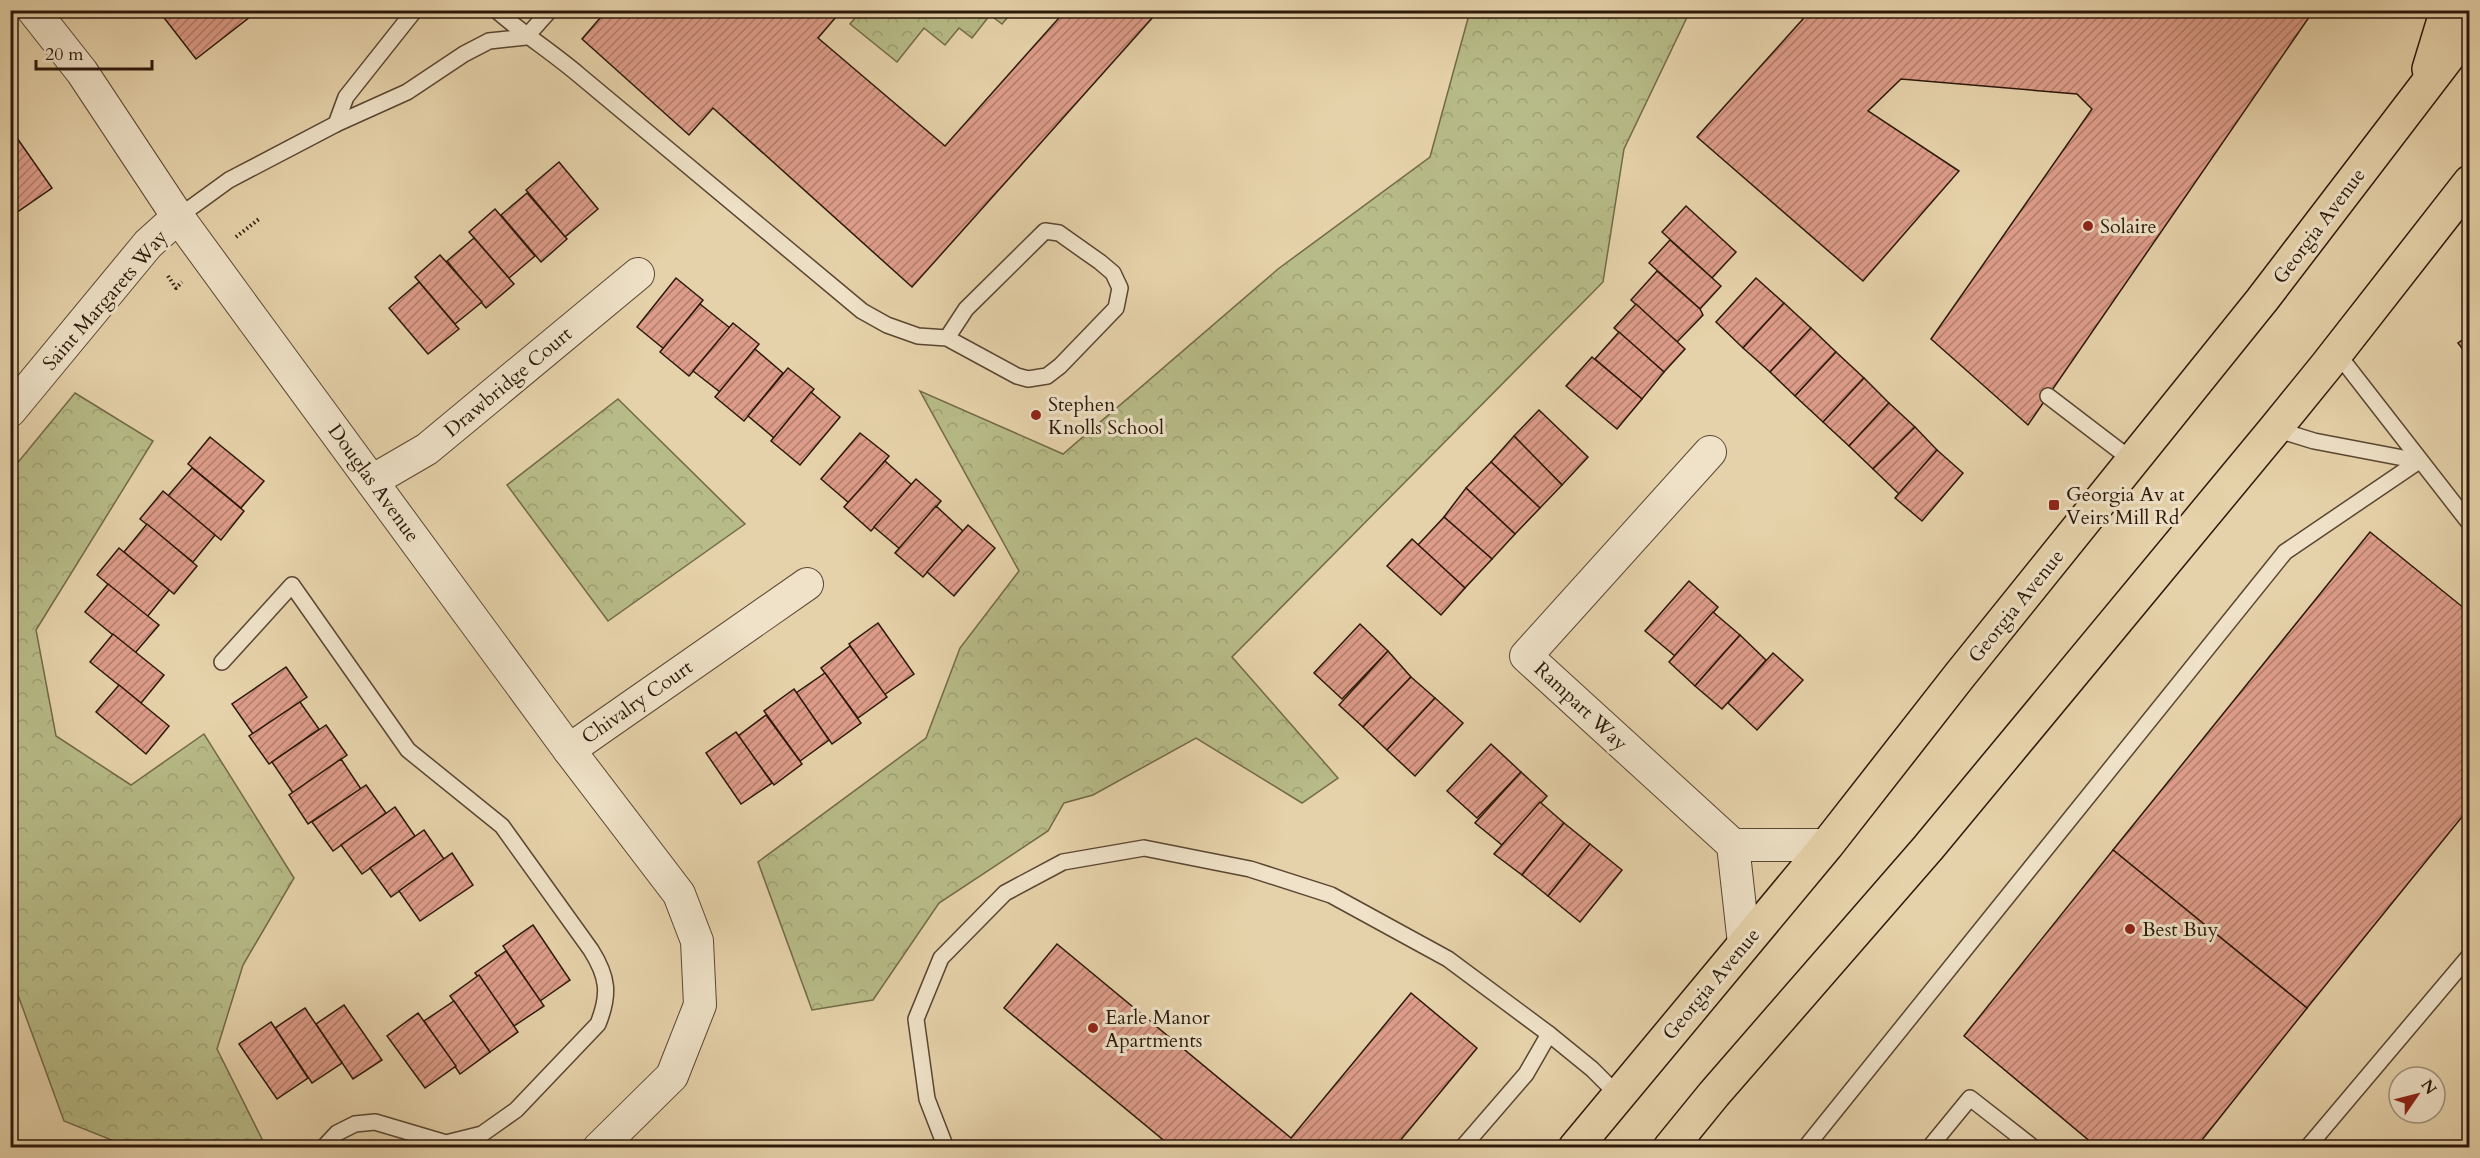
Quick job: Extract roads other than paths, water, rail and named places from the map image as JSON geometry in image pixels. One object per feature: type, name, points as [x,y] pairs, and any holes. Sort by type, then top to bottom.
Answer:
[{"type":"main road","points":[[2422,90],[2447,10]]},
{"type":"main road","name":"Georgia Avenue","points":[[1575,1148],[1827,844],[2262,300],[2469,28]]},
{"type":"main road","points":[[1670,1148],[1714,1094],[1928,848],[2275,429],[2337,353],[2469,182]]},
{"type":"street","name":"Douglas Avenue","points":[[33,10],[82,72],[178,217],[569,750]]},
{"type":"street","name":"Saint Margarets Way","points":[[10,411],[148,244],[178,217]]},
{"type":"street","name":"Drawbridge Court","points":[[372,481],[427,449],[638,274]]},
{"type":"street","name":"Rampart Way","points":[[1710,452],[1526,656],[1733,845]]},
{"type":"street","name":"Chivalry Court","points":[[599,1148],[672,1076],[700,1005],[697,941],[678,894],[569,750],[807,584]]},
{"type":"street","points":[[1744,944],[1733,845],[1827,844]]},
{"type":"lane","points":[[336,124],[346,97],[415,10]]},
{"type":"lane","points":[[496,10],[526,37],[556,56],[862,310],[887,325],[918,336],[947,338],[1017,376],[1028,379],[1047,376],[1116,308],[1120,288],[1113,273],[1100,262],[1059,233],[1045,231],[966,309],[947,338]]},
{"type":"lane","points":[[178,217],[229,180],[336,124],[407,92],[464,54],[489,41],[526,37],[550,10]]},
{"type":"lane","points":[[2337,353],[2469,524]]},
{"type":"lane","points":[[2048,396],[2133,461]]},
{"type":"lane","points":[[2275,429],[2314,441],[2419,461]]},
{"type":"lane","points":[[1805,1148],[2285,552],[2419,461]]},
{"type":"lane","points":[[222,662],[292,585],[408,750],[502,826],[591,950],[602,967],[606,986],[605,1006],[598,1024],[516,1110],[482,1134],[446,1143],[375,1122],[355,1124],[337,1133],[323,1148]]},
{"type":"lane","points":[[946,1148],[927,1099],[916,1019],[940,958],[1005,893],[1063,862],[1144,848],[1250,870],[1331,896],[1448,959],[1550,1034],[1592,1069],[1618,1095]]},
{"type":"lane","points":[[2307,1148],[2469,955]]},
{"type":"lane","points":[[1462,1148],[1526,1074],[1550,1034]]},
{"type":"lane","points":[[1929,1148],[1970,1098],[2034,1148]]},
{"type":"place","name":"Solaire","points":[[2088,226]]},
{"type":"place","name":"Stephen Knolls School","points":[[1036,415]]},
{"type":"place","name":"Georgia Av at Veirs Mill Rd","points":[[2054,505]]},
{"type":"place","name":"Best Buy","points":[[2130,929]]},
{"type":"place","name":"Earle Manor Apartments","points":[[1093,1028]]}]
